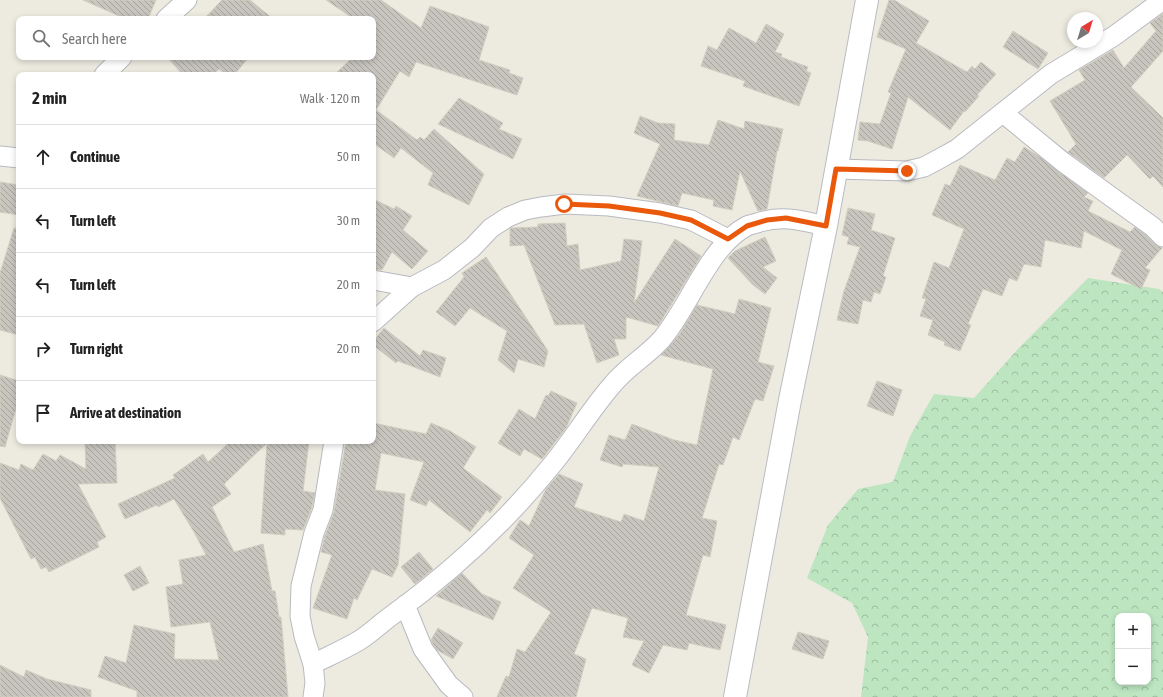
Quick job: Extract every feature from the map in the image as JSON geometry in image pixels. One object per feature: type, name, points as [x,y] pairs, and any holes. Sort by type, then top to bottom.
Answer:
[{"type":"street","points":[[169,16],[187,0]]},
{"type":"street","points":[[735,697],[790,400],[826,226],[867,0]]},
{"type":"street","points":[[836,169],[907,171],[924,167],[957,149],[1050,74],[1114,36],[1163,0]]},
{"type":"street","points":[[107,72],[119,60]]},
{"type":"street","points":[[1003,113],[1063,162],[1153,227],[1163,238]]},
{"type":"street","points":[[0,156],[16,158]]},
{"type":"street","points":[[376,319],[412,287],[444,270],[472,248],[491,228],[508,217],[525,210],[564,204],[609,206],[660,213],[691,220],[728,239]]},
{"type":"street","points":[[313,664],[361,639],[405,605],[461,560],[521,502],[565,448],[592,409],[614,383],[660,341],[715,256],[728,239],[747,226],[767,220],[786,218],[826,226]]},
{"type":"street","points":[[376,281],[412,287]]},
{"type":"street","points":[[314,697],[315,683],[313,664],[304,636],[300,616],[301,586],[314,533],[323,510],[334,444]]},
{"type":"street","points":[[405,605],[423,649],[449,685],[464,697]]},
{"type":"green space","points":[[1088,278],[1159,289],[1163,292],[1163,697],[861,697],[868,637],[852,603],[807,578],[828,525],[858,489],[893,482],[910,436],[934,394],[974,398],[1017,350]]},
{"type":"building","points":[[83,0],[156,0],[149,16],[119,16]]},
{"type":"building","points":[[222,0],[250,0],[269,16],[207,16]]},
{"type":"building","points":[[326,0],[381,0],[421,28],[430,6],[489,27],[479,60],[510,70],[509,73],[523,78],[517,95],[416,62],[409,77],[400,71],[376,110],[376,72],[337,72],[350,60],[376,60],[376,16],[350,16]]},
{"type":"building","points":[[889,0],[894,0],[929,21],[916,43],[967,72],[972,66],[975,69],[981,62],[996,74],[977,95],[979,96],[965,112],[964,111],[950,130],[908,97],[892,149],[868,141],[858,140],[860,122],[880,124],[891,93],[888,92],[906,49],[877,37]]},
{"type":"building","points":[[1163,14],[1163,51],[1131,87],[1163,118],[1163,187],[1153,176],[1150,179],[1127,155],[1104,178],[1068,152],[1076,144],[1050,101],[1085,80],[1079,70],[1113,50],[1124,68],[1156,31],[1150,23]]},
{"type":"building","points":[[766,24],[784,34],[775,52],[782,54],[781,57],[808,67],[806,71],[811,73],[799,106],[743,86],[745,81],[701,66],[708,46],[717,50],[729,28],[756,43]]},
{"type":"building","points":[[1013,31],[1048,53],[1038,69],[1003,47]]},
{"type":"building","points":[[170,60],[246,60],[236,72],[223,72],[219,69],[216,72],[180,72]]},
{"type":"building","points":[[459,98],[503,123],[499,129],[522,139],[513,159],[438,124]]},
{"type":"building","points":[[376,110],[417,140],[420,137],[424,140],[434,129],[484,174],[469,205],[428,185],[433,173],[401,148],[394,158],[376,145]]},
{"type":"building","points":[[640,116],[658,123],[675,124],[674,140],[709,145],[718,120],[744,129],[745,121],[783,129],[777,151],[767,209],[758,211],[740,171],[732,210],[713,206],[714,200],[682,193],[678,206],[637,196],[660,144],[634,133]]},
{"type":"building","points":[[1024,147],[1088,193],[1084,197],[1093,201],[1088,211],[1130,232],[1135,227],[1156,245],[1162,248],[1145,268],[1150,270],[1141,289],[1111,274],[1122,250],[1084,231],[1081,248],[1045,240],[1041,267],[1024,264],[1017,281],[1009,278],[1002,296],[983,289],[968,324],[971,325],[960,351],[944,345],[945,342],[928,335],[933,320],[920,316],[926,299],[922,298],[934,262],[949,268],[964,229],[932,215],[945,184],[950,186],[960,165],[995,180],[1007,158],[1015,162]]},
{"type":"building","points":[[0,182],[16,185],[16,215],[0,212]]},
{"type":"building","points":[[376,200],[394,209],[396,206],[412,216],[403,230],[428,251],[412,269],[392,252],[382,270],[376,269]]},
{"type":"building","points":[[848,208],[875,214],[871,230],[895,238],[883,276],[886,277],[880,294],[874,292],[871,302],[863,300],[858,324],[837,320],[844,291],[860,247],[847,244],[849,237],[842,235]]},
{"type":"building","points":[[565,223],[567,246],[578,244],[580,270],[621,261],[624,239],[642,241],[634,303],[675,239],[701,256],[658,326],[626,317],[626,339],[614,339],[619,355],[597,363],[584,324],[555,325],[524,245],[510,246],[511,228],[538,227],[538,224]]},
{"type":"building","points":[[14,228],[16,228],[16,334],[0,330],[0,273]]},
{"type":"building","points":[[765,237],[776,261],[763,267],[777,278],[765,294],[753,285],[728,258],[735,251]]},
{"type":"building","points":[[486,257],[548,351],[544,367],[518,359],[514,373],[498,360],[507,331],[470,308],[455,326],[436,312],[464,277],[462,273]]},
{"type":"building","points":[[739,299],[771,308],[758,362],[774,366],[763,401],[755,399],[739,440],[733,437],[723,465],[719,464],[702,518],[717,521],[710,557],[703,555],[686,615],[726,625],[720,650],[689,643],[687,650],[663,645],[649,673],[632,665],[644,641],[623,637],[628,618],[592,608],[574,654],[586,659],[576,697],[497,697],[506,676],[509,677],[517,649],[525,652],[551,612],[513,588],[534,555],[509,538],[520,520],[529,526],[546,489],[559,474],[583,484],[574,507],[621,522],[624,514],[644,521],[659,467],[623,464],[622,467],[600,460],[609,435],[625,440],[632,424],[674,440],[697,445],[713,369],[661,355],[679,335],[697,305],[735,314]]},
{"type":"building","points":[[384,328],[420,356],[423,350],[446,358],[440,377],[398,361],[396,363],[376,347],[376,338]]},
{"type":"building","points":[[0,375],[16,380],[16,408],[5,447],[0,446]]},
{"type":"building","points":[[877,381],[902,390],[893,416],[867,406]]},
{"type":"building","points":[[551,391],[577,403],[566,428],[542,459],[524,449],[520,456],[498,443],[519,409],[535,419],[546,395],[548,396]]},
{"type":"building","points":[[431,423],[450,431],[476,447],[463,468],[502,497],[490,513],[487,510],[470,532],[429,500],[426,506],[410,500],[424,462],[381,453],[375,490],[405,494],[398,565],[392,577],[372,569],[357,600],[354,598],[347,619],[313,608],[332,555],[321,552],[334,512],[345,444],[376,444],[376,424],[426,434]]},
{"type":"building","points":[[85,444],[115,444],[117,483],[78,484],[106,537],[97,542],[99,547],[49,572],[46,567],[41,569],[35,557],[31,559],[0,498],[0,463],[19,470],[21,464],[33,470],[43,454],[56,461],[60,455],[86,469]]},
{"type":"building","points":[[228,444],[266,444],[224,484],[231,494],[212,507],[234,552],[263,544],[272,591],[275,591],[279,617],[281,617],[288,697],[137,697],[137,691],[98,677],[105,656],[126,663],[134,625],[175,634],[174,659],[219,660],[210,622],[171,627],[166,587],[183,584],[179,560],[206,555],[174,499],[158,507],[157,505],[125,519],[118,504],[175,478],[173,475],[203,454],[208,462]]},
{"type":"building","points":[[267,444],[309,444],[303,491],[315,493],[312,507],[303,530],[285,529],[285,535],[261,533]]},
{"type":"building","points":[[419,552],[433,569],[415,584],[401,567]]},
{"type":"building","points":[[140,566],[149,583],[133,591],[124,575]]},
{"type":"building","points":[[462,573],[482,594],[501,602],[493,620],[436,596]]},
{"type":"building","points":[[438,628],[463,643],[453,659],[437,650],[431,640]]},
{"type":"building","points":[[798,632],[829,641],[823,659],[792,649]]},
{"type":"building","points":[[0,665],[24,677],[26,670],[47,679],[91,690],[91,697],[0,697]]},
{"type":"route","points":[[564,204],[609,206],[660,213],[691,220],[728,239],[747,226],[767,220],[786,218],[826,226],[836,169],[907,171]]}]
